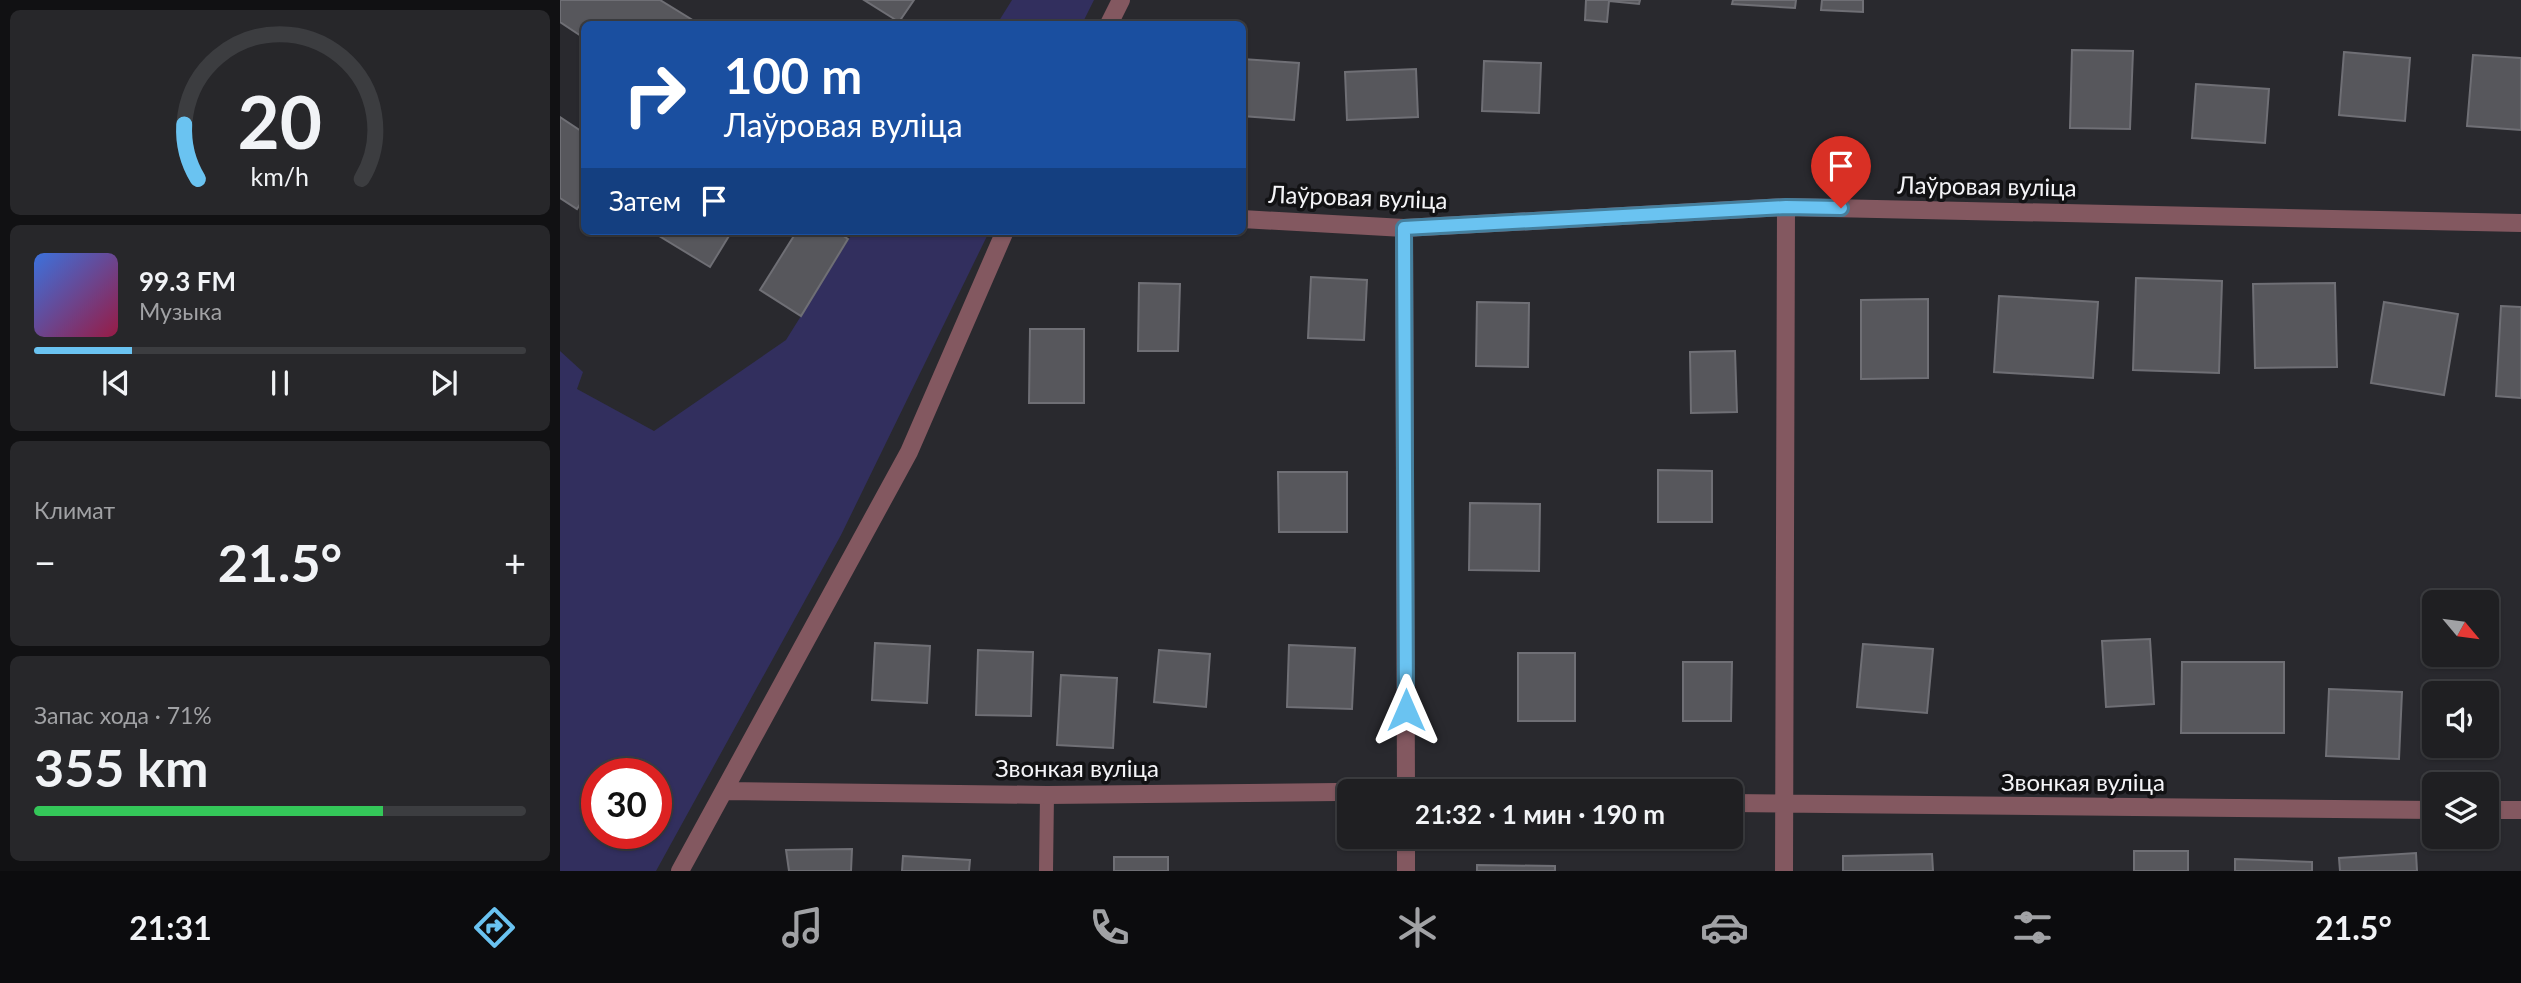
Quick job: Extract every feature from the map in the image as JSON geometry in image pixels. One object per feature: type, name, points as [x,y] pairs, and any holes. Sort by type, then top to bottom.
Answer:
[{"type":"street","points":[[1110,21],[1121,0]]},
{"type":"street","points":[[1784,871],[1782,805],[1786,207]]},
{"type":"street","name":"Лаўровая вуліца","points":[[1246,219],[1404,228],[1786,207],[2521,223]]},
{"type":"street","points":[[1404,228],[1406,779]]},
{"type":"street","points":[[680,871],[909,452],[1003,235]]},
{"type":"street","name":"Звонкая вуліца","points":[[726,791],[1047,795],[1337,792]]},
{"type":"street","name":"Звонкая вуліца","points":[[1743,803],[2422,810]]},
{"type":"street","points":[[2499,810],[2521,810]]},
{"type":"street","points":[[1406,849],[1406,871]]},
{"type":"lane","points":[[1046,871],[1047,795]]},
{"type":"shaded area","points":[[1012,0],[1094,0],[1084,21],[999,21]]},
{"type":"shaded area","points":[[852,235],[988,235],[841,535],[672,842],[672,758],[581,758],[581,849],[668,849],[656,871],[560,871],[560,351],[583,372],[577,389],[654,431],[786,340]]},
{"type":"building","points":[[560,0],[660,0],[694,21],[581,21],[581,36],[560,22]]},
{"type":"building","points":[[864,0],[914,0],[897,21]]},
{"type":"building","points":[[1586,0],[1640,0],[1639,4],[1609,1],[1607,22],[1585,20]]},
{"type":"building","points":[[1733,0],[1796,0],[1795,8],[1732,4]]},
{"type":"building","points":[[1822,0],[1863,0],[1863,12],[1821,10]]},
{"type":"building","points":[[2072,50],[2133,51],[2130,129],[2070,128]]},
{"type":"building","points":[[2344,52],[2410,58],[2405,121],[2339,115]]},
{"type":"building","points":[[2473,55],[2521,58],[2521,130],[2467,126]]},
{"type":"building","points":[[1246,59],[1299,63],[1294,120],[1246,116]]},
{"type":"building","points":[[1484,61],[1541,63],[1539,113],[1482,111]]},
{"type":"building","points":[[1416,69],[1418,117],[1347,120],[1345,72]]},
{"type":"building","points":[[2196,84],[2269,89],[2265,143],[2192,138]]},
{"type":"building","points":[[560,117],[581,131],[581,203],[577,209],[560,198]]},
{"type":"building","points":[[658,235],[730,235],[710,267]]},
{"type":"building","points":[[794,235],[842,235],[848,239],[801,316],[760,290]]},
{"type":"building","points":[[1311,277],[1367,280],[1364,340],[1308,338]]},
{"type":"building","points":[[2136,278],[2222,281],[2219,373],[2133,370]]},
{"type":"building","points":[[1139,283],[1180,284],[1178,351],[1138,351]]},
{"type":"building","points":[[2335,283],[2337,367],[2255,368],[2253,284]]},
{"type":"building","points":[[1999,296],[2098,302],[2093,378],[1994,372]]},
{"type":"building","points":[[1928,299],[1928,378],[1861,379],[1861,300]]},
{"type":"building","points":[[1477,302],[1529,303],[1528,367],[1476,366]]},
{"type":"building","points":[[2384,302],[2458,314],[2444,395],[2371,383]]},
{"type":"building","points":[[2501,306],[2521,307],[2521,398],[2496,396]]},
{"type":"building","points":[[1030,329],[1084,329],[1084,403],[1029,403]]},
{"type":"building","points":[[1735,351],[1737,412],[1691,413],[1690,352]]},
{"type":"building","points":[[1658,470],[1712,471],[1712,522],[1658,522]]},
{"type":"building","points":[[1278,472],[1347,472],[1347,532],[1279,532]]},
{"type":"building","points":[[1470,503],[1540,504],[1539,571],[1469,570]]},
{"type":"building","points":[[2150,639],[2154,704],[2106,707],[2102,641]]},
{"type":"building","points":[[875,643],[930,646],[927,703],[872,700]]},
{"type":"building","points":[[1863,644],[1933,649],[1927,713],[1857,707]]},
{"type":"building","points":[[1289,645],[1355,648],[1352,709],[1287,707]]},
{"type":"building","points":[[978,650],[1033,652],[1031,716],[976,715]]},
{"type":"building","points":[[1159,650],[1210,654],[1206,707],[1154,702]]},
{"type":"building","points":[[1518,653],[1575,653],[1575,721],[1518,721]]},
{"type":"building","points":[[1683,662],[1732,662],[1731,721],[1683,721]]},
{"type":"building","points":[[2182,662],[2284,662],[2284,733],[2181,733]]},
{"type":"building","points":[[1061,675],[1117,678],[1113,748],[1057,745]]},
{"type":"building","points":[[2329,689],[2402,692],[2399,759],[2326,756]]},
{"type":"building","points":[[852,849],[851,871],[789,871],[786,850]]},
{"type":"building","points":[[2134,851],[2188,851],[2188,871],[2134,871]]},
{"type":"building","points":[[2416,853],[2417,871],[2340,871],[2339,858]]},
{"type":"building","points":[[1932,854],[1933,871],[1843,871],[1843,856]]},
{"type":"building","points":[[903,856],[970,860],[969,871],[902,871]]},
{"type":"building","points":[[1114,857],[1168,857],[1168,871],[1114,871]]},
{"type":"building","points":[[2235,859],[2312,862],[2312,871],[2235,871]]},
{"type":"building","points":[[1477,865],[1555,866],[1555,871],[1477,871]]},
{"type":"route","points":[[1406,710],[1404,228],[1786,207],[1841,208]]}]
